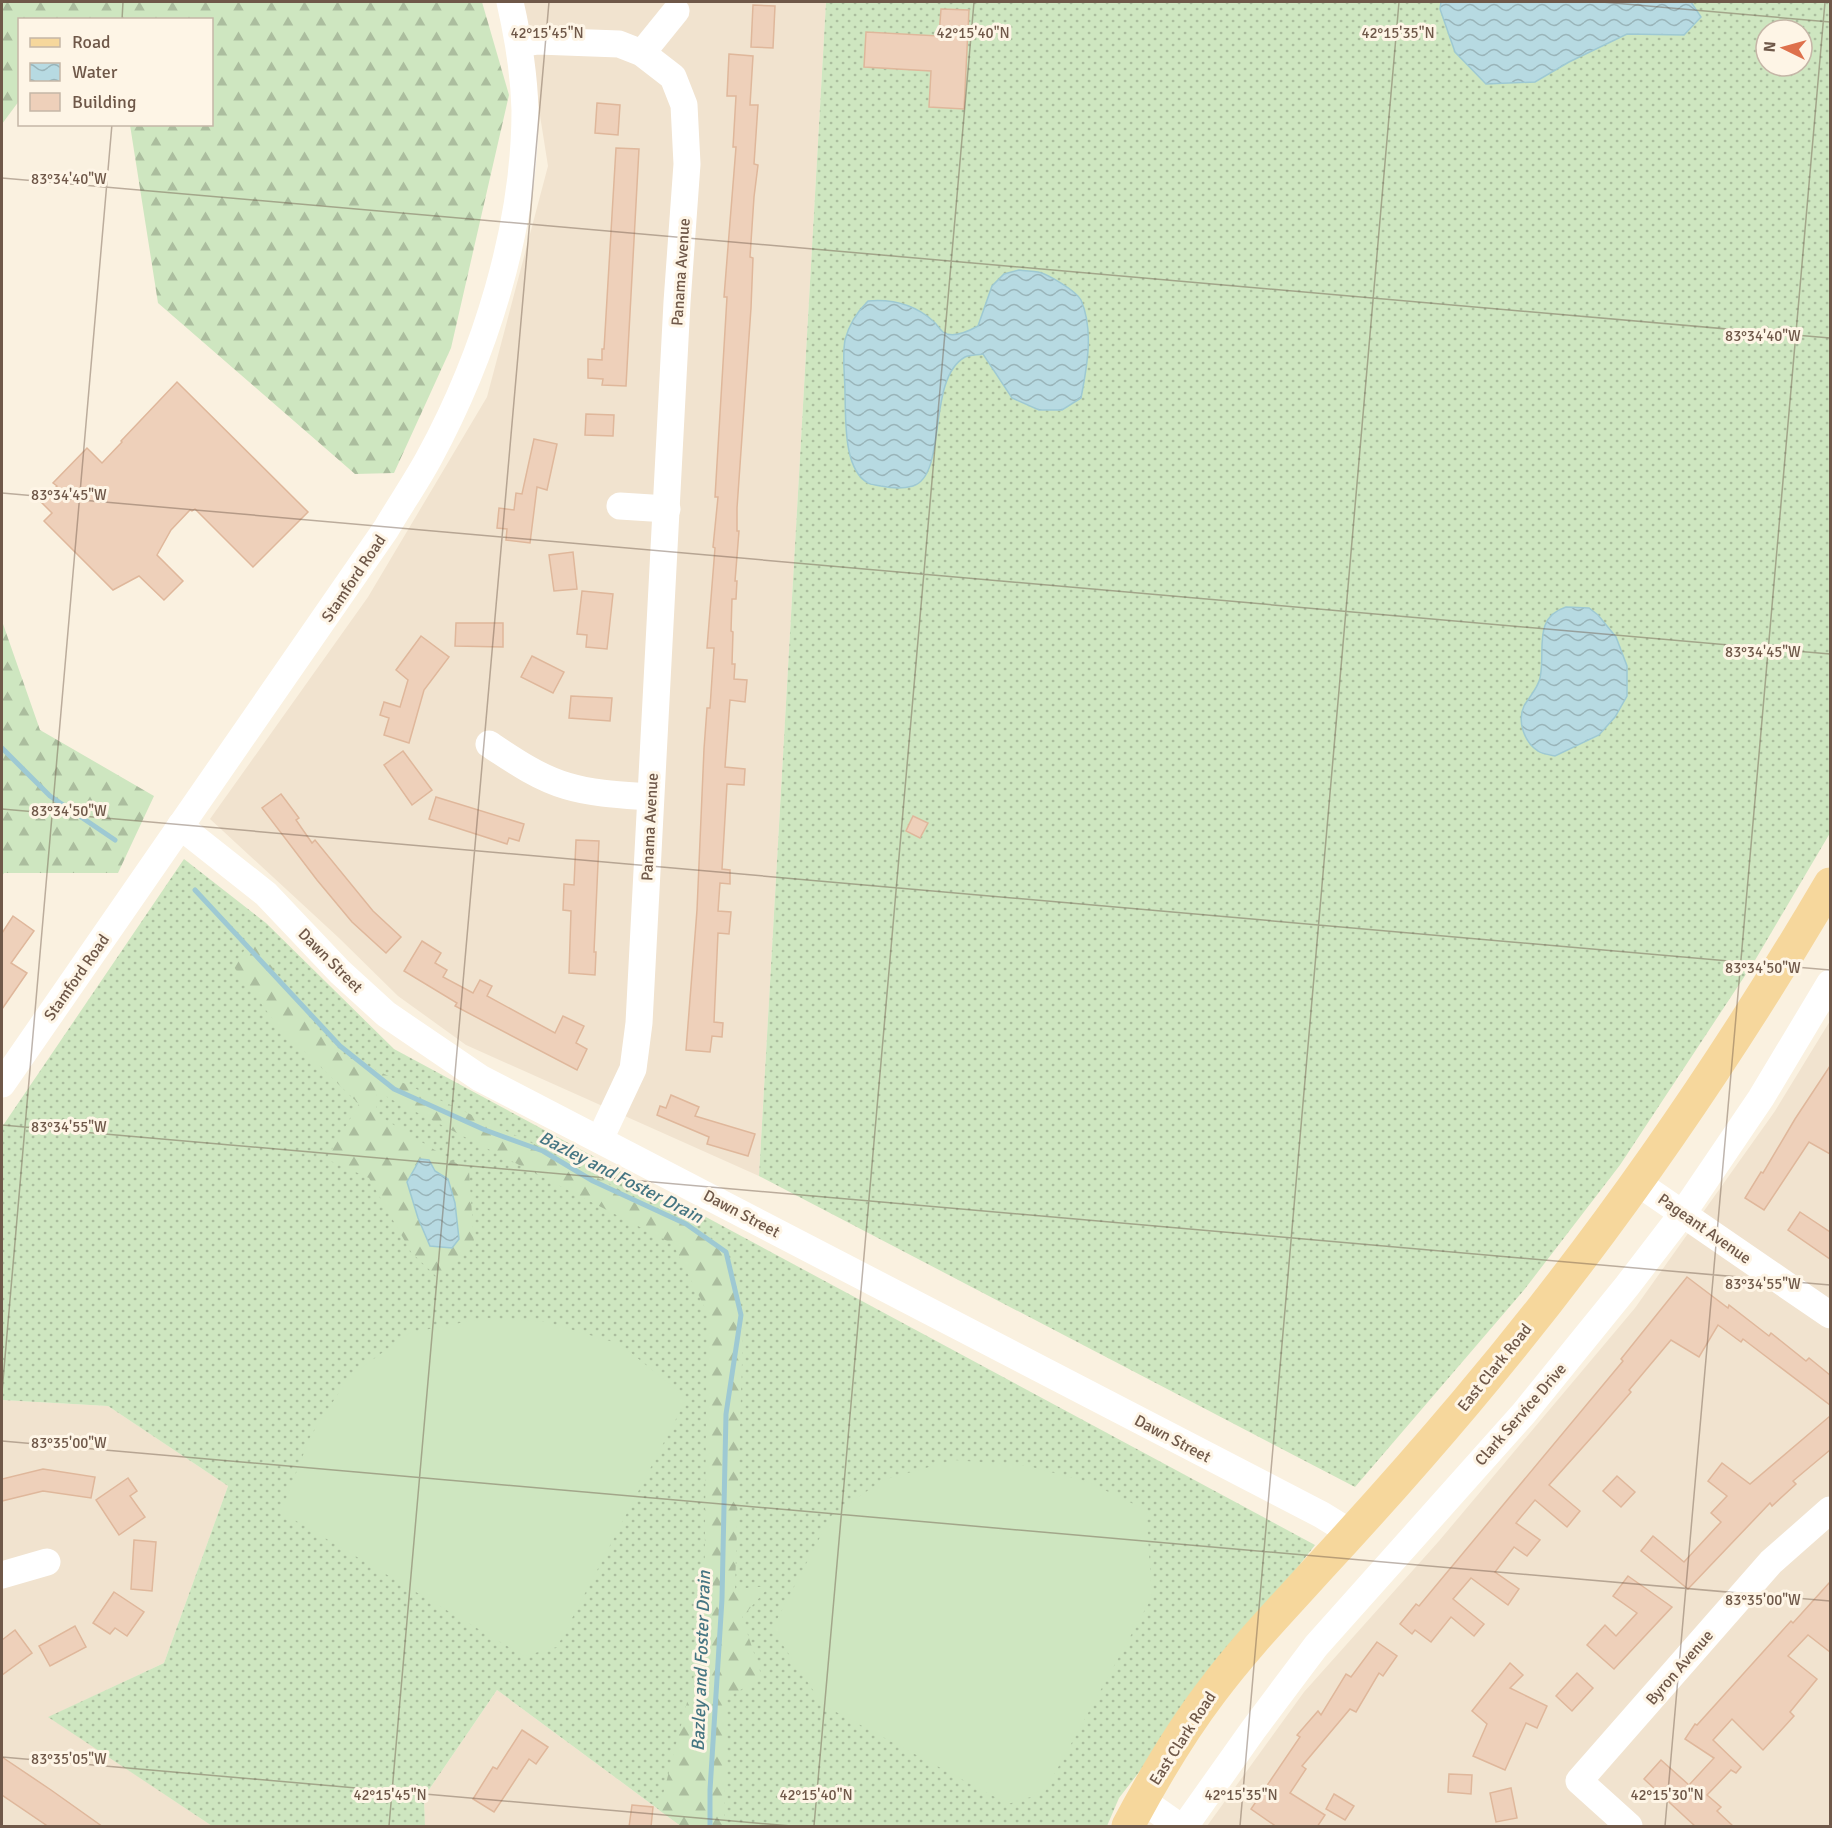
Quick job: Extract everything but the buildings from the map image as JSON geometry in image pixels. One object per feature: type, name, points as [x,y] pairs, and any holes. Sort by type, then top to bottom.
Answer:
[{"type":"main road","name":"East Clark Road","points":[[1135,1813],[1174,1745],[1213,1690],[1269,1622],[1469,1399],[1563,1282],[1638,1182],[1738,1036],[1830,884]]},
{"type":"street","name":"Stamford Road","points":[[2,1084],[386,529],[429,459],[451,414],[472,365],[493,304],[507,256],[517,208],[523,157],[525,108],[519,44],[510,2]]},
{"type":"street","points":[[642,53],[676,11]]},
{"type":"street","name":"Panama Avenue","points":[[519,44],[538,41],[619,44],[642,53],[673,77],[684,105],[687,164],[639,1023],[633,1069],[600,1139]]},
{"type":"street","points":[[620,506],[667,508]]},
{"type":"street","points":[[489,744],[523,766],[564,786],[590,792],[651,797]]},
{"type":"street","name":"Dawn Street","points":[[180,826],[266,894],[340,972],[386,1014],[480,1078],[1322,1515],[1351,1533]]},
{"type":"street","name":"Clark Service Drive","points":[[1185,1827],[1252,1730],[1316,1646],[1524,1413],[1683,1213],[1761,1098],[1830,983]]},
{"type":"street","name":"Pageant Avenue","points":[[1638,1182],[1830,1316]]},
{"type":"street","name":"Byron Avenue","points":[[1629,1827],[1580,1781],[1771,1562],[1830,1510]]},
{"type":"street","points":[[2,1575],[47,1562]]},
{"type":"street","points":[[1135,1813],[1179,1827]]},
{"type":"shaded area","points":[[522,2],[826,2],[759,1176],[466,1045],[398,996],[210,819],[368,597],[487,397],[548,166]]},
{"type":"shaded area","points":[[1830,1021],[1830,1826],[1207,1826],[1304,1692],[1439,1541],[1635,1308],[1775,1111]]},
{"type":"shaded area","points":[[2,1400],[108,1406],[228,1486],[164,1663],[49,1717],[212,1826],[2,1826]]},
{"type":"shaded area","points":[[497,1690],[681,1826],[425,1826],[424,1797]]},
{"type":"green space","points":[[2,2],[482,2],[509,95],[451,348],[394,473],[355,474],[158,303],[130,126],[213,126],[213,18],[18,18],[18,102],[2,124]]},
{"type":"green space","points":[[826,2],[1830,2],[1830,833],[1754,962],[1620,1165],[1524,1290],[1355,1487],[759,1176]]},
{"type":"green space","points":[[2,621],[40,730],[154,796],[118,873],[4,873],[2,876]]},
{"type":"green space","points":[[184,859],[266,923],[394,1049],[1315,1545],[1119,1798],[1107,1826],[681,1826],[497,1690],[424,1797],[425,1826],[212,1826],[48,1717],[164,1663],[228,1486],[108,1406],[2,1400],[2,1127]]},
{"type":"green space","points":[[251,939],[335,1051],[534,1144],[725,1246],[743,1330],[735,1589],[770,1586],[742,1617],[762,1677],[727,1698],[724,1826],[681,1826],[659,1810],[704,1637],[707,1312],[673,1244],[377,1092],[376,1114],[469,1171],[474,1243],[439,1279],[411,1252],[369,1178],[326,1159],[359,1104],[277,1025],[234,967]]},
{"type":"green space","points":[[485,1318],[546,1322],[620,1344],[687,1398],[557,1647],[524,1656],[281,1512],[310,1437],[349,1377],[409,1333]]},
{"type":"green space","points":[[954,1460],[1028,1466],[1088,1482],[1146,1510],[1152,1597],[1044,1793],[1008,1804],[823,1705],[772,1629],[831,1516],[883,1480]]},
{"type":"water","points":[[1441,2],[1691,2],[1701,17],[1684,35],[1627,34],[1569,62],[1535,82],[1486,84],[1455,52],[1440,9]]},
{"type":"water","points":[[1019,270],[1038,272],[1048,276],[1068,288],[1081,300],[1088,336],[1087,361],[1081,398],[1062,410],[1039,410],[1012,398],[983,354],[965,357],[953,368],[945,385],[935,446],[924,478],[913,486],[905,488],[868,483],[854,467],[846,429],[844,346],[857,314],[868,301],[894,302],[918,310],[947,334],[961,334],[978,326],[992,286],[1004,274]]},
{"type":"water","points":[[1566,607],[1589,608],[1598,615],[1616,637],[1627,666],[1627,696],[1615,717],[1599,735],[1555,756],[1542,753],[1533,747],[1523,731],[1521,718],[1524,706],[1539,682],[1544,627],[1555,612]]},
{"type":"water","points":[[420,1159],[429,1160],[435,1171],[448,1179],[455,1203],[459,1239],[452,1248],[430,1246],[418,1218],[407,1182]]},
{"type":"waterway","name":"Bazley and Foster Drain","points":[[2,748],[50,796],[115,840]]},
{"type":"waterway","name":"Bazley and Foster Drain","points":[[195,890],[340,1046],[394,1089],[485,1130],[543,1151],[593,1181],[686,1224],[726,1252],[741,1315],[726,1414],[722,1599],[710,1790],[710,1826]]}]
